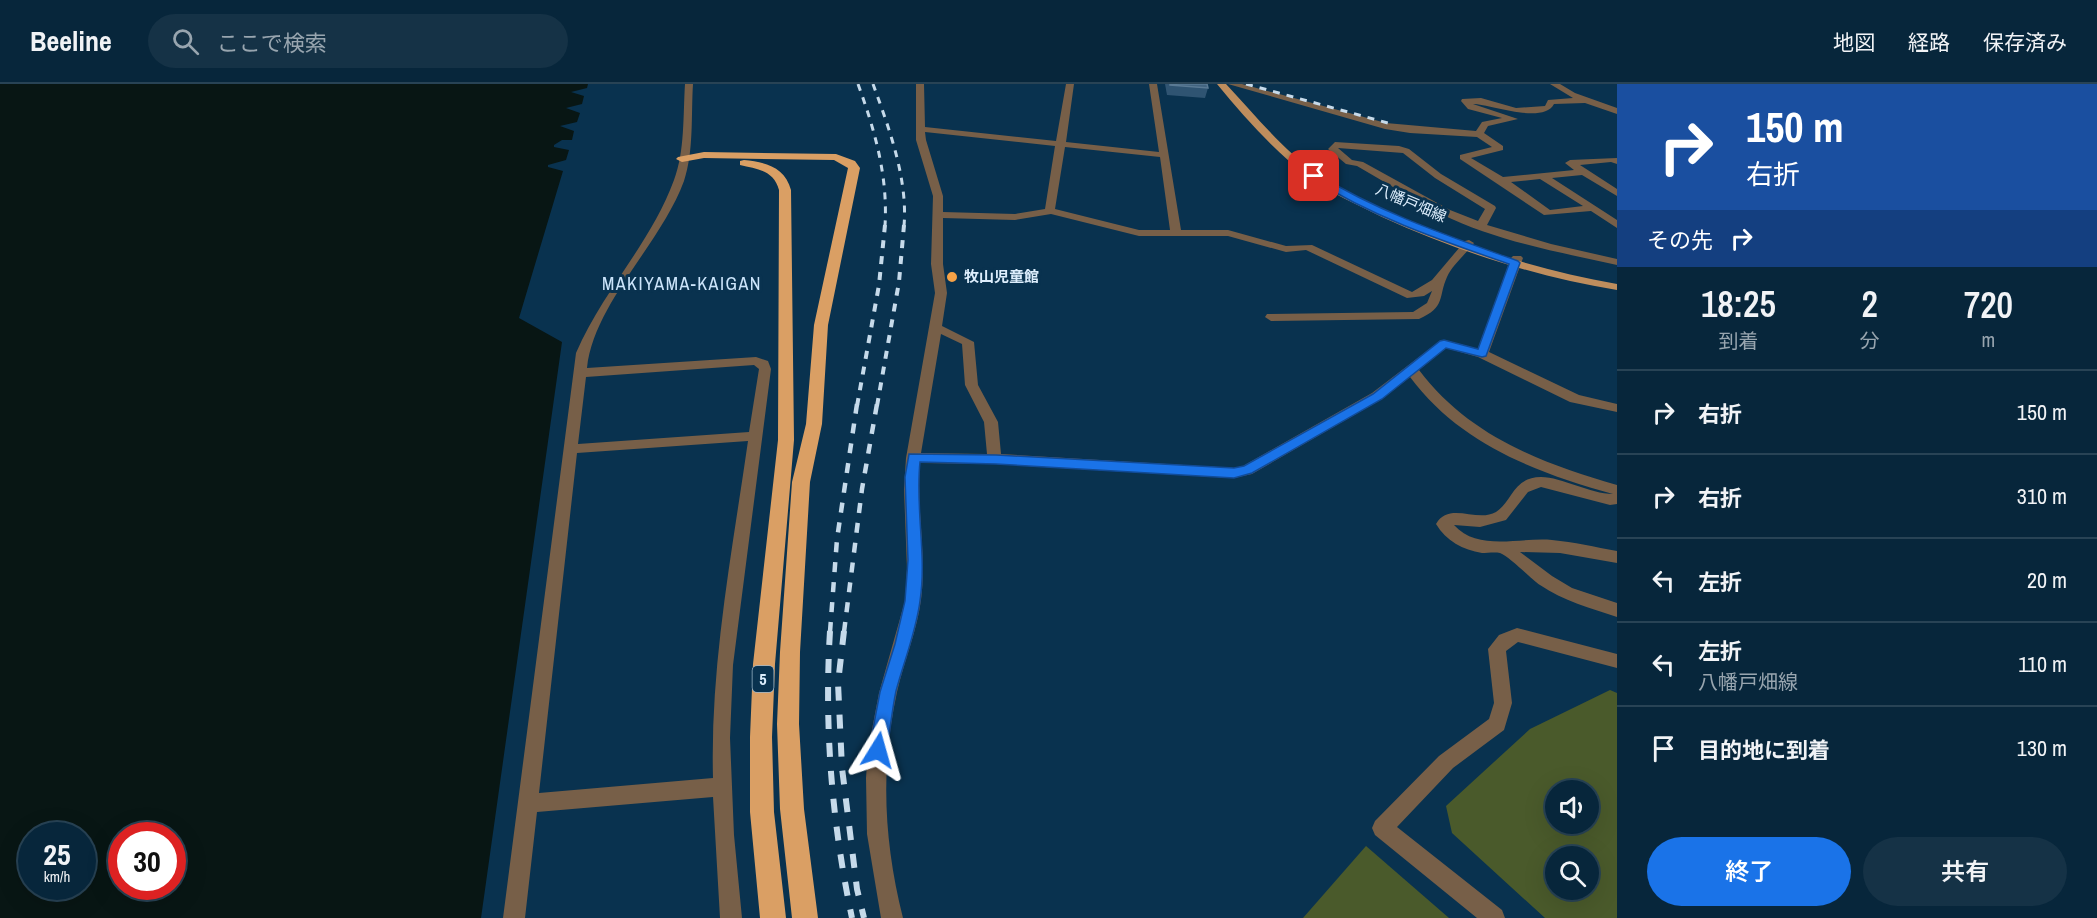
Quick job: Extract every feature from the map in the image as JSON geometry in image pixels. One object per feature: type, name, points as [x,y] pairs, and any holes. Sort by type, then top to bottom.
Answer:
[{"type":"highway","name":"5","points":[[682,159],[704,155],[836,157],[851,163],[854,168],[821,325],[813,424],[801,482],[790,652],[788,724],[792,809],[805,918]]},
{"type":"highway","name":"5","points":[[682,159],[702,163],[758,165],[775,172],[784,181],[787,239],[786,440],[764,664],[761,736],[762,812],[773,918]]},
{"type":"main road","name":"八幡戸畑線","points":[[1221,84],[1292,158],[1314,176],[1348,197],[1467,245],[1556,275],[1617,287]]},
{"type":"main road","name":"八幡戸畑線","points":[[1231,84],[1303,158],[1324,175],[1356,195],[1467,245]]},
{"type":"main road","name":"八幡戸畑線","points":[[1516,261],[1617,282]]},
{"type":"street","points":[[514,918],[579,373],[590,332],[599,314],[668,205],[680,177],[689,84]]},
{"type":"street","points":[[892,918],[883,884],[875,835],[875,782],[879,734],[913,601],[915,560],[912,477],[941,294],[937,264],[938,196],[920,129],[920,84]]},
{"type":"street","points":[[1050,211],[1070,84]]},
{"type":"street","points":[[1153,84],[1176,233]]},
{"type":"street","points":[[1231,84],[1385,126],[1410,130],[1479,134],[1500,148],[1463,157],[1548,213],[1593,208]]},
{"type":"street","points":[[1554,84],[1584,100],[1617,111]]},
{"type":"street","points":[[1479,134],[1485,124],[1514,119],[1471,107],[1465,101],[1481,101],[1516,111],[1548,108],[1551,102],[1584,100]]},
{"type":"street","points":[[920,129],[1164,155]]},
{"type":"street","points":[[1482,226],[1491,208],[1438,176],[1406,151],[1399,148],[1335,145],[1333,148],[1349,162],[1360,164],[1446,212],[1482,226],[1549,247],[1617,262]]},
{"type":"street","points":[[1617,161],[1612,159],[1570,163],[1617,193]]},
{"type":"street","points":[[1501,180],[1584,172]]},
{"type":"street","points":[[1542,176],[1617,225]]},
{"type":"street","points":[[939,215],[1024,217],[1046,214],[1050,211],[1139,233],[1228,233],[1286,249],[1308,248],[1411,296],[1420,295],[1441,277],[1467,245]]},
{"type":"street","points":[[1482,354],[1516,261]]},
{"type":"street","points":[[1271,317],[1415,316],[1427,312],[1433,303],[1439,293],[1441,277]]},
{"type":"street","points":[[937,328],[968,342],[971,383],[976,398],[986,410],[993,429],[991,447],[996,459]]},
{"type":"street","points":[[914,458],[996,459],[1234,473],[1247,470],[1377,396],[1444,344],[1482,354],[1575,399],[1617,408]]},
{"type":"street","points":[[579,373],[756,362],[763,364],[765,369],[724,665],[721,738],[722,787],[731,918]]},
{"type":"street","points":[[1412,369],[1434,398],[1484,440],[1551,470],[1617,490]]},
{"type":"street","points":[[570,449],[755,436]]},
{"type":"street","points":[[1617,499],[1610,500],[1541,482],[1522,488],[1501,516],[1480,521],[1452,518],[1444,524],[1450,534],[1461,542],[1476,547],[1550,545],[1617,557]]},
{"type":"street","points":[[1503,548],[1545,581],[1566,593],[1617,610]]},
{"type":"street","points":[[1494,918],[1382,828],[1446,762],[1497,724],[1503,703],[1497,649],[1504,640],[1517,635],[1617,661]]},
{"type":"street","points":[[528,803],[722,787]]},
{"type":"green space","points":[[1610,690],[1617,693],[1617,918],[1545,918],[1452,833],[1446,806],[1530,729]]},
{"type":"green space","points":[[1366,846],[1449,918],[1303,918]]},
{"type":"shaded area","points":[[0,84],[588,84],[587,88],[571,92],[584,96],[582,104],[566,108],[580,113],[577,122],[560,126],[574,131],[572,140],[562,140],[554,145],[554,147],[569,150],[566,160],[548,165],[548,167],[563,171],[519,318],[562,342],[481,918],[0,918]]},
{"type":"building","points":[[1207,84],[1208,88],[1170,85]]},
{"type":"railway","points":[[858,84],[879,154],[884,189],[885,225]]},
{"type":"railway","points":[[873,84],[891,136],[900,172],[904,225]]},
{"type":"railway","points":[[1246,84],[1388,123]]},
{"type":"railway","points":[[857,406],[879,285],[885,225]]},
{"type":"railway","points":[[877,406],[899,282],[904,225]]},
{"type":"railway","points":[[830,632],[837,539],[857,404]]},
{"type":"railway","points":[[844,632],[862,489],[877,404]]},
{"type":"railway","points":[[830,631],[828,703],[831,775],[839,847],[852,918]]},
{"type":"railway","points":[[844,631],[838,683],[842,768],[857,889],[864,918]]},
{"type":"place","name":"牧山児童館","points":[[952,277]]},
{"type":"district","name":"MAKIYAMA-KAIGAN","points":[[682,284]]},
{"type":"route","points":[[878,750],[888,692],[913,601],[915,560],[912,477],[914,458],[996,459],[1234,473],[1247,470],[1377,396],[1444,344],[1482,354],[1514,263],[1418,229],[1348,197],[1314,176]]}]
